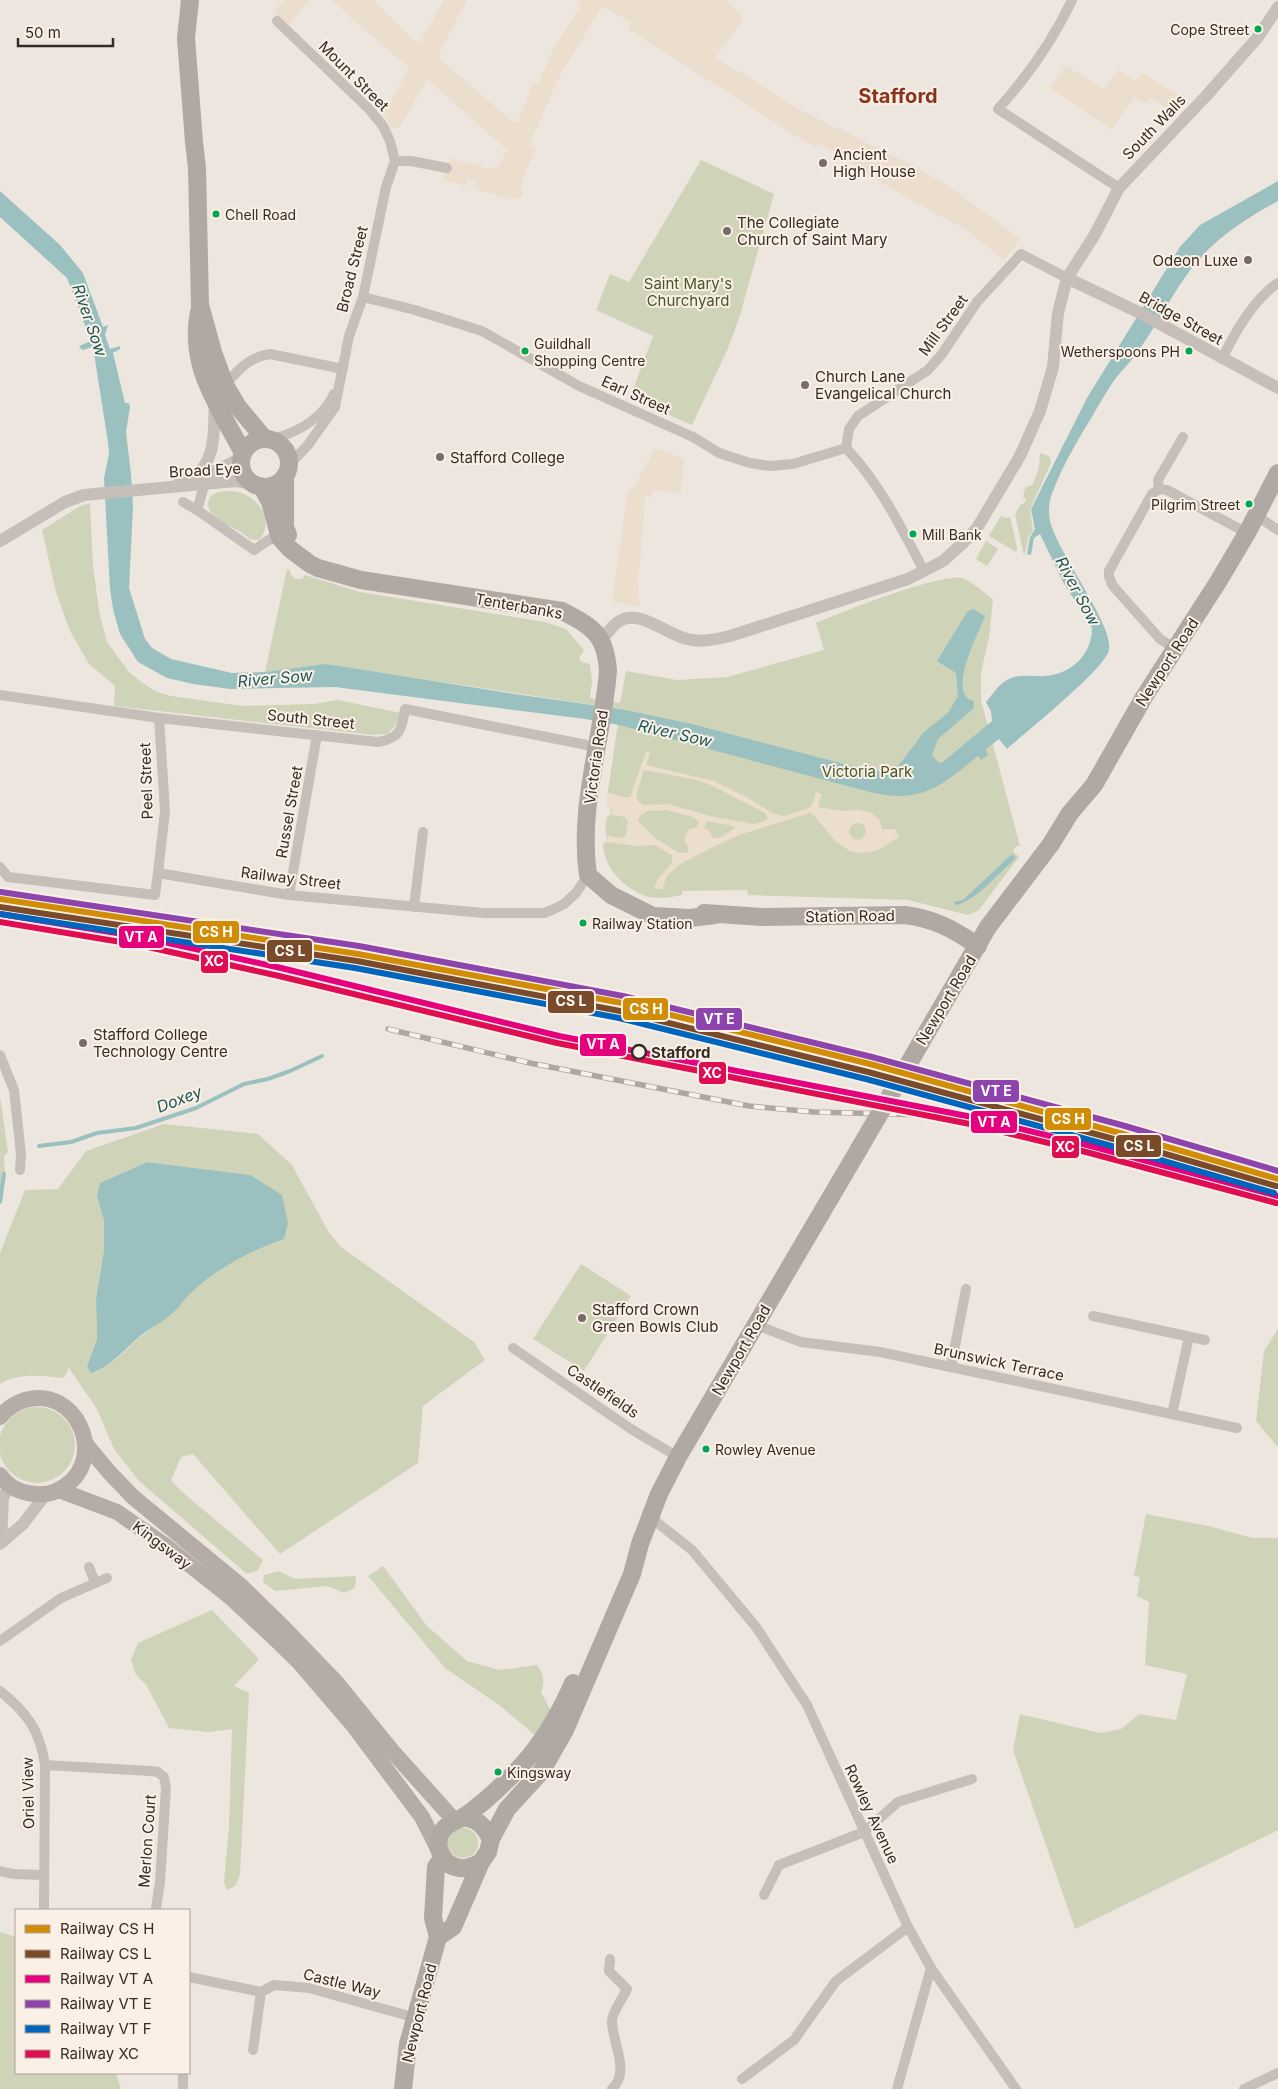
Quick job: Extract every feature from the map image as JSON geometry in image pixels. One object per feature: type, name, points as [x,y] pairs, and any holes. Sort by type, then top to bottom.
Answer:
[{"type":"highway","points":[[190,0],[186,38],[194,142],[198,168],[200,305],[196,328],[196,345],[204,377],[242,455],[242,472],[257,485],[272,486],[287,470]]},
{"type":"highway","points":[[200,305],[212,352],[225,385],[238,407],[269,439],[280,443],[287,452],[285,528],[297,554]]},
{"type":"highway","points":[[242,455],[251,443],[269,439]]},
{"type":"highway","name":"Newport Road","points":[[438,1938],[453,1927],[481,1862],[488,1852],[491,1839],[508,1810],[542,1772],[565,1730],[632,1574],[640,1544],[659,1494],[678,1457],[988,927],[1051,844],[1070,813],[1094,785],[1144,698],[1176,650],[1247,533],[1278,473]]},
{"type":"highway","name":"Tenterbanks","points":[[257,485],[270,502],[280,538],[297,554],[318,568],[361,580],[562,611],[582,621],[602,640]]},
{"type":"highway","name":"Victoria Road","points":[[588,875],[585,854],[590,790],[608,670],[607,655],[602,640]]},
{"type":"highway","name":"Station Road","points":[[588,875],[611,895],[636,906],[654,905],[715,915],[762,917],[924,917],[947,926],[978,946]]},
{"type":"highway","name":"Newport Road","points":[[403,2089],[408,2044],[438,1938],[433,1918],[436,1867],[442,1855],[437,1843],[446,1826],[459,1819],[506,1781],[525,1762],[544,1737],[562,1706],[620,1571],[640,1544]]},
{"type":"highway","points":[[562,1706],[572,1701],[581,1679],[590,1672]]},
{"type":"highway","points":[[459,1819],[473,1819],[481,1823],[491,1839]]},
{"type":"highway","points":[[442,1855],[454,1866],[460,1868],[470,1867],[481,1862]]},
{"type":"main road","name":"Kingsway","points":[[0,1417],[16,1403],[32,1398],[59,1403],[72,1412],[80,1422],[86,1443],[108,1472],[133,1497],[241,1586],[284,1628],[336,1682],[393,1752],[459,1819]]},
{"type":"main road","points":[[53,1492],[70,1482],[78,1472],[84,1460],[86,1443]]},
{"type":"main road","name":"Kingsway","points":[[5,1481],[22,1492],[33,1494],[53,1492],[117,1512],[166,1546],[229,1596],[299,1662],[353,1725],[422,1817],[442,1855]]},
{"type":"street","points":[[1072,0],[1057,31],[1015,90],[998,110],[1119,188]]},
{"type":"street","name":"South Walls","points":[[1067,278],[1094,236],[1119,188],[1207,95],[1258,37],[1278,7]]},
{"type":"street","name":"Mount Street","points":[[277,21],[369,109],[383,126],[390,141],[395,161]]},
{"type":"street","points":[[395,161],[411,161],[447,168]]},
{"type":"street","name":"Broad Street","points":[[287,470],[327,420],[335,407],[349,336],[363,297],[386,187],[395,161]]},
{"type":"street","name":"Mill Street","points":[[846,448],[849,429],[858,416],[928,370],[942,354],[977,302],[1021,254],[1067,278]]},
{"type":"street","points":[[602,640],[618,622],[625,618],[635,617],[687,639],[710,641],[806,613],[908,579],[943,561],[977,528],[1020,456],[1040,411],[1053,366],[1058,313],[1067,278]]},
{"type":"street","name":"Bridge Street","points":[[1067,278],[1138,312],[1160,326],[1278,388]]},
{"type":"street","points":[[1222,359],[1236,332],[1270,289],[1278,283]]},
{"type":"street","name":"Earl Street","points":[[363,297],[416,310],[482,331],[579,386],[693,437],[719,453],[770,466],[793,464],[832,450],[846,448]]},
{"type":"street","points":[[225,385],[244,364],[262,355],[270,354],[343,369]]},
{"type":"street","name":"Broad Street","points":[[269,439],[288,435],[313,420],[324,410],[339,384]]},
{"type":"street","points":[[192,478],[206,466],[211,456],[215,402]]},
{"type":"street","points":[[1159,489],[1158,480],[1183,437]]},
{"type":"street","points":[[846,448],[872,478],[893,510],[924,571]]},
{"type":"street","name":"Broad Eye","points":[[158,488],[216,471],[242,455]]},
{"type":"street","name":"Broad Eye","points":[[0,541],[65,502],[84,495],[236,482],[257,485]]},
{"type":"street","points":[[197,510],[204,486]]},
{"type":"street","points":[[1176,650],[1160,639],[1113,586],[1109,578],[1109,571],[1152,494],[1159,489],[1167,490],[1247,533]]},
{"type":"street","points":[[183,502],[254,550],[279,532]]},
{"type":"street","points":[[1257,516],[1278,530]]},
{"type":"street","name":"South Street","points":[[0,695],[159,718],[378,742],[390,740],[397,734],[402,725],[405,709],[598,742]]},
{"type":"street","name":"Peel Street","points":[[158,874],[165,810],[159,718]]},
{"type":"street","name":"Russel Street","points":[[289,895],[317,735]]},
{"type":"street","points":[[414,907],[423,832]]},
{"type":"street","points":[[0,867],[8,877],[155,895],[158,874]]},
{"type":"street","name":"Railway Street","points":[[158,874],[289,895],[484,913],[544,912],[564,904],[576,893],[588,875]]},
{"type":"street","points":[[0,1054],[14,1090],[21,1154],[20,1170]]},
{"type":"street","points":[[951,1368],[966,1289]]},
{"type":"street","points":[[1093,1316],[1205,1340]]},
{"type":"street","name":"Brunswick Terrace","points":[[756,1325],[801,1342],[880,1352],[1237,1428]]},
{"type":"street","points":[[1172,1414],[1189,1336]]},
{"type":"street","name":"Castlefields","points":[[513,1348],[631,1429],[678,1457]]},
{"type":"street","points":[[1,1543],[5,1481]]},
{"type":"street","points":[[1,1543],[23,1524],[53,1492]]},
{"type":"street","name":"Rowley Avenue","points":[[650,1517],[692,1550],[756,1627],[807,1705],[908,1927],[931,1968],[1016,2089]]},
{"type":"street","points":[[89,1567],[95,1582]]},
{"type":"street","points":[[0,1641],[61,1598],[107,1578]]},
{"type":"street","name":"Oriel View","points":[[0,1691],[15,1704],[32,1724],[41,1745],[45,1765],[44,1909]]},
{"type":"street","name":"Merlon Court","points":[[45,1765],[150,1771],[158,1772],[164,1777],[166,1788],[160,1882],[156,1908]]},
{"type":"street","points":[[764,1895],[779,1866],[864,1832],[898,1802],[972,1779]]},
{"type":"street","points":[[0,1871],[13,1874],[43,1875]]},
{"type":"street","points":[[742,2079],[794,2040],[836,1981],[908,1927]]},
{"type":"street","points":[[610,1959],[609,1971],[627,1989],[612,2020],[621,2066],[618,2083],[612,2089]]},
{"type":"street","points":[[896,2089],[931,1968]]},
{"type":"street","name":"Castle Way","points":[[190,1978],[261,1992],[274,1985],[309,1988],[416,2018]]},
{"type":"street","points":[[253,2050],[261,1992]]},
{"type":"street","points":[[1244,2089],[1278,2073]]},
{"type":"street","points":[[183,2074],[183,2089]]},
{"type":"green space","name":"Saint Mary's Churchyard","points":[[701,160],[774,194],[740,315],[729,346],[692,425],[630,398],[653,336],[596,310],[610,274],[629,282]]},
{"type":"green space","points":[[1040,453],[1049,456],[1051,463],[1030,509],[1033,530],[1029,536],[1024,556],[1015,514],[1026,499],[1023,498],[1025,488],[1033,484],[1039,467]]},
{"type":"green space","points":[[223,491],[242,493],[249,496],[260,506],[265,526],[259,540],[249,539],[218,520],[209,510],[208,503],[210,498],[213,494]]},
{"type":"green space","points":[[90,503],[93,567],[100,616],[107,642],[129,672],[140,681],[155,691],[171,696],[243,706],[314,704],[338,700],[401,713],[397,723],[388,734],[373,735],[114,706],[115,686],[89,664],[70,631],[56,592],[42,530],[80,506]]},
{"type":"green space","points":[[1001,516],[1010,517],[1017,548],[1016,552],[989,536]]},
{"type":"green space","points":[[986,541],[998,549],[987,566],[976,559]]},
{"type":"green space","name":"Victoria Park","points":[[287,569],[290,570],[291,575],[295,579],[302,579],[305,575],[360,592],[545,622],[566,629],[584,650],[579,658],[582,662],[590,664],[592,681],[590,698],[620,703],[626,671],[677,680],[727,677],[824,650],[816,623],[911,588],[949,578],[965,579],[993,599],[989,637],[981,672],[981,700],[1020,846],[1017,846],[1013,851],[1019,857],[979,910],[968,915],[908,900],[748,895],[747,890],[682,891],[682,895],[655,898],[638,893],[623,883],[611,869],[604,853],[603,844],[606,842],[607,817],[610,815],[611,809],[606,804],[620,709],[325,664],[265,672]]},
{"type":"green space","points":[[0,1097],[8,1152],[4,1156],[5,1175],[0,1188]]},
{"type":"green space","points":[[164,1124],[258,1134],[292,1165],[328,1231],[341,1247],[474,1342],[485,1360],[423,1406],[418,1463],[280,1554],[193,1454],[181,1457],[171,1480],[181,1491],[263,1560],[257,1571],[247,1574],[139,1481],[114,1449],[97,1409],[69,1368],[64,1378],[23,1376],[0,1384],[0,1253],[25,1190],[58,1189],[86,1151]],"holes":[[[147,1162],[250,1175],[284,1239],[252,1250],[218,1271],[191,1292],[174,1312],[140,1337],[115,1360],[87,1365],[97,1339],[96,1299],[104,1250],[104,1221],[97,1196],[100,1183]]]},
{"type":"green space","name":"Stafford Crown Green Bowls Club","points":[[581,1264],[631,1296],[584,1371],[533,1339]]},
{"type":"green space","points":[[1278,1329],[1278,1447],[1256,1421],[1264,1351]]},
{"type":"green space","points":[[45,1407],[58,1413],[69,1424],[75,1437],[73,1460],[58,1477],[45,1483],[29,1483],[16,1477],[1,1460],[-1,1437],[5,1424],[22,1409]]},
{"type":"green space","points":[[1146,1514],[1208,1526],[1253,1538],[1278,1538],[1278,1830],[1075,1929],[1013,1750],[1020,1714],[1100,1733],[1121,1729],[1139,1714],[1176,1720],[1187,1674],[1145,1665],[1149,1602],[1137,1596],[1140,1577],[1134,1576]]},
{"type":"green space","points":[[383,1566],[427,1626],[467,1661],[500,1670],[537,1665],[543,1678],[541,1692],[551,1711],[535,1735],[499,1705],[445,1668],[368,1576]]},
{"type":"green space","points":[[279,1571],[295,1579],[356,1576],[355,1588],[344,1593],[327,1586],[275,1591],[263,1582],[264,1575]]},
{"type":"green space","points":[[212,1610],[259,1659],[234,1686],[249,1693],[240,1875],[235,1886],[227,1890],[224,1883],[229,1827],[232,1729],[208,1732],[169,1728],[147,1686],[135,1673],[131,1660],[138,1643]]},
{"type":"green space","points":[[463,1828],[473,1833],[478,1843],[473,1853],[463,1858],[453,1853],[448,1843],[453,1833]]},
{"type":"green space","points":[[0,1932],[15,1937],[15,2074],[116,2074],[121,2089],[0,2089]]},
{"type":"shaded area","points":[[285,0],[310,0],[287,26],[273,13]]},
{"type":"shaded area","points":[[331,0],[373,0],[416,42],[421,41],[444,0],[467,0],[439,53],[441,60],[512,121],[518,122],[534,82],[538,84],[554,48],[580,7],[579,0],[726,0],[740,13],[742,21],[716,57],[735,71],[739,71],[793,106],[903,160],[947,185],[1020,239],[1004,260],[966,230],[892,189],[818,143],[815,148],[628,29],[631,23],[603,6],[561,73],[530,143],[536,149],[521,183],[523,196],[512,200],[473,188],[476,181],[468,178],[465,186],[443,180],[450,158],[490,169],[498,166],[507,150],[427,79],[400,127],[391,129],[388,120],[377,105],[390,104],[409,68]]},
{"type":"shaded area","points":[[1066,66],[1104,89],[1118,70],[1136,81],[1142,73],[1182,97],[1172,112],[1150,97],[1145,104],[1134,97],[1112,130],[1050,88]]},
{"type":"shaded area","points":[[655,448],[684,459],[681,493],[653,490],[652,497],[645,496],[638,588],[640,607],[612,601],[628,489],[633,490]]},
{"type":"shaded area","points":[[646,752],[650,753],[646,765],[714,781],[774,814],[784,816],[807,809],[812,805],[816,792],[822,794],[818,807],[842,811],[859,810],[870,812],[879,819],[882,829],[895,829],[899,837],[872,852],[850,851],[835,841],[813,814],[809,813],[739,835],[711,848],[680,864],[667,876],[662,889],[654,889],[657,880],[671,864],[673,856],[655,845],[637,846],[606,842],[608,836],[622,838],[626,835],[628,821],[625,817],[611,815],[612,808],[606,804],[607,792],[622,797],[630,797]],"holes":[[[644,770],[697,780],[713,786],[765,813],[768,819],[753,824],[714,817],[668,804],[643,805],[638,801],[636,795]],[[666,810],[693,817],[699,822],[697,827],[690,829],[685,835],[685,842],[689,848],[687,853],[679,853],[655,838],[638,821],[640,816],[647,811]],[[707,821],[735,828],[720,838],[712,837],[710,831],[704,828]],[[856,823],[863,824],[866,830],[865,836],[859,840],[853,838],[849,833],[851,826]]]},
{"type":"water","name":"River Sow","points":[[1278,181],[1278,201],[1228,233],[1193,266],[1140,348],[1108,390],[1079,438],[1057,480],[1050,502],[1050,521],[1063,552],[1103,624],[1109,650],[1104,659],[1080,685],[1007,749],[999,739],[986,749],[988,755],[981,760],[978,756],[941,784],[917,794],[903,796],[870,792],[619,725],[585,719],[335,687],[230,689],[167,678],[138,662],[120,634],[110,589],[104,478],[109,454],[93,347],[82,350],[79,346],[91,341],[67,278],[0,217],[0,191],[60,245],[83,273],[103,327],[108,325],[105,335],[110,349],[120,346],[120,349],[113,353],[125,403],[129,403],[130,407],[126,432],[133,507],[129,588],[145,639],[152,648],[171,659],[232,673],[265,672],[325,664],[620,709],[692,724],[844,764],[879,771],[889,770],[899,765],[924,732],[948,713],[958,696],[956,673],[937,661],[967,612],[973,609],[985,616],[968,657],[963,681],[963,691],[967,698],[974,701],[974,708],[938,739],[932,755],[939,763],[943,762],[992,721],[991,711],[986,702],[1004,682],[1017,677],[1045,676],[1063,671],[1071,667],[1084,655],[1091,638],[1092,628],[1063,582],[1040,534],[1034,538],[1031,555],[1027,554],[1030,537],[1035,529],[1031,509],[1087,398],[1180,247],[1200,225]]},
{"type":"water","points":[[1012,854],[1016,858],[987,886],[970,899],[955,905],[954,902],[963,900]]},
{"type":"water","points":[[147,1162],[250,1175],[282,1195],[288,1223],[284,1239],[247,1254],[224,1267],[189,1294],[170,1316],[139,1337],[111,1362],[91,1373],[87,1366],[97,1339],[96,1299],[104,1250],[104,1221],[97,1196],[100,1183]]},
{"type":"waterway","name":"Doxey","points":[[39,1146],[71,1142],[97,1133],[136,1128],[196,1108],[244,1084],[268,1079],[322,1056]]},
{"type":"waterway","name":"Doxey","points":[[0,1202],[4,1174]]},
{"type":"railway","points":[[388,1029],[530,1063],[749,1106],[814,1112],[929,1115]]},
{"type":"transit line","points":[[1,892],[359,946],[623,996],[872,1057],[1125,1126],[1278,1171]]},
{"type":"transit line","points":[[0,899],[358,954],[622,1003],[870,1064],[1278,1179]]},
{"type":"transit line","points":[[0,907],[357,961],[620,1011],[868,1072],[1121,1141],[1276,1186]]},
{"type":"transit line","points":[[0,914],[141,937],[281,968],[559,1036],[972,1117],[1087,1145],[1278,1196]]},
{"type":"transit line","points":[[0,914],[355,968],[619,1018],[866,1079],[1119,1148],[1274,1193]]},
{"type":"rail line","name":"XC","points":[[0,922],[139,945],[279,976],[557,1043],[970,1124],[1086,1152],[1276,1203]]},
{"type":"place","name":"Cope Street","points":[[1258,29]]},
{"type":"place","name":"Ancient High House","points":[[823,163]]},
{"type":"place","name":"Chell Road","points":[[216,214]]},
{"type":"place","name":"The Collegiate Church of Saint Mary","points":[[727,231]]},
{"type":"place","name":"Odeon Luxe","points":[[1248,260]]},
{"type":"place","name":"Guildhall Shopping Centre","points":[[525,351]]},
{"type":"place","name":"Wetherspoons PH","points":[[1189,351]]},
{"type":"place","name":"Church Lane Evangelical Church","points":[[805,385]]},
{"type":"place","name":"Stafford College","points":[[440,457]]},
{"type":"place","name":"Pilgrim Street","points":[[1249,504]]},
{"type":"place","name":"Mill Bank","points":[[913,534]]},
{"type":"place","name":"Railway Station","points":[[583,923]]},
{"type":"place","name":"Stafford College Technology Centre","points":[[83,1043]]},
{"type":"place","name":"Stafford","points":[[639,1052]]},
{"type":"place","name":"Stafford Crown Green Bowls Club","points":[[582,1318]]},
{"type":"place","name":"Rowley Avenue","points":[[706,1449]]},
{"type":"place","name":"Kingsway","points":[[498,1772]]},
{"type":"district","name":"Stafford","points":[[898,96]]}]
